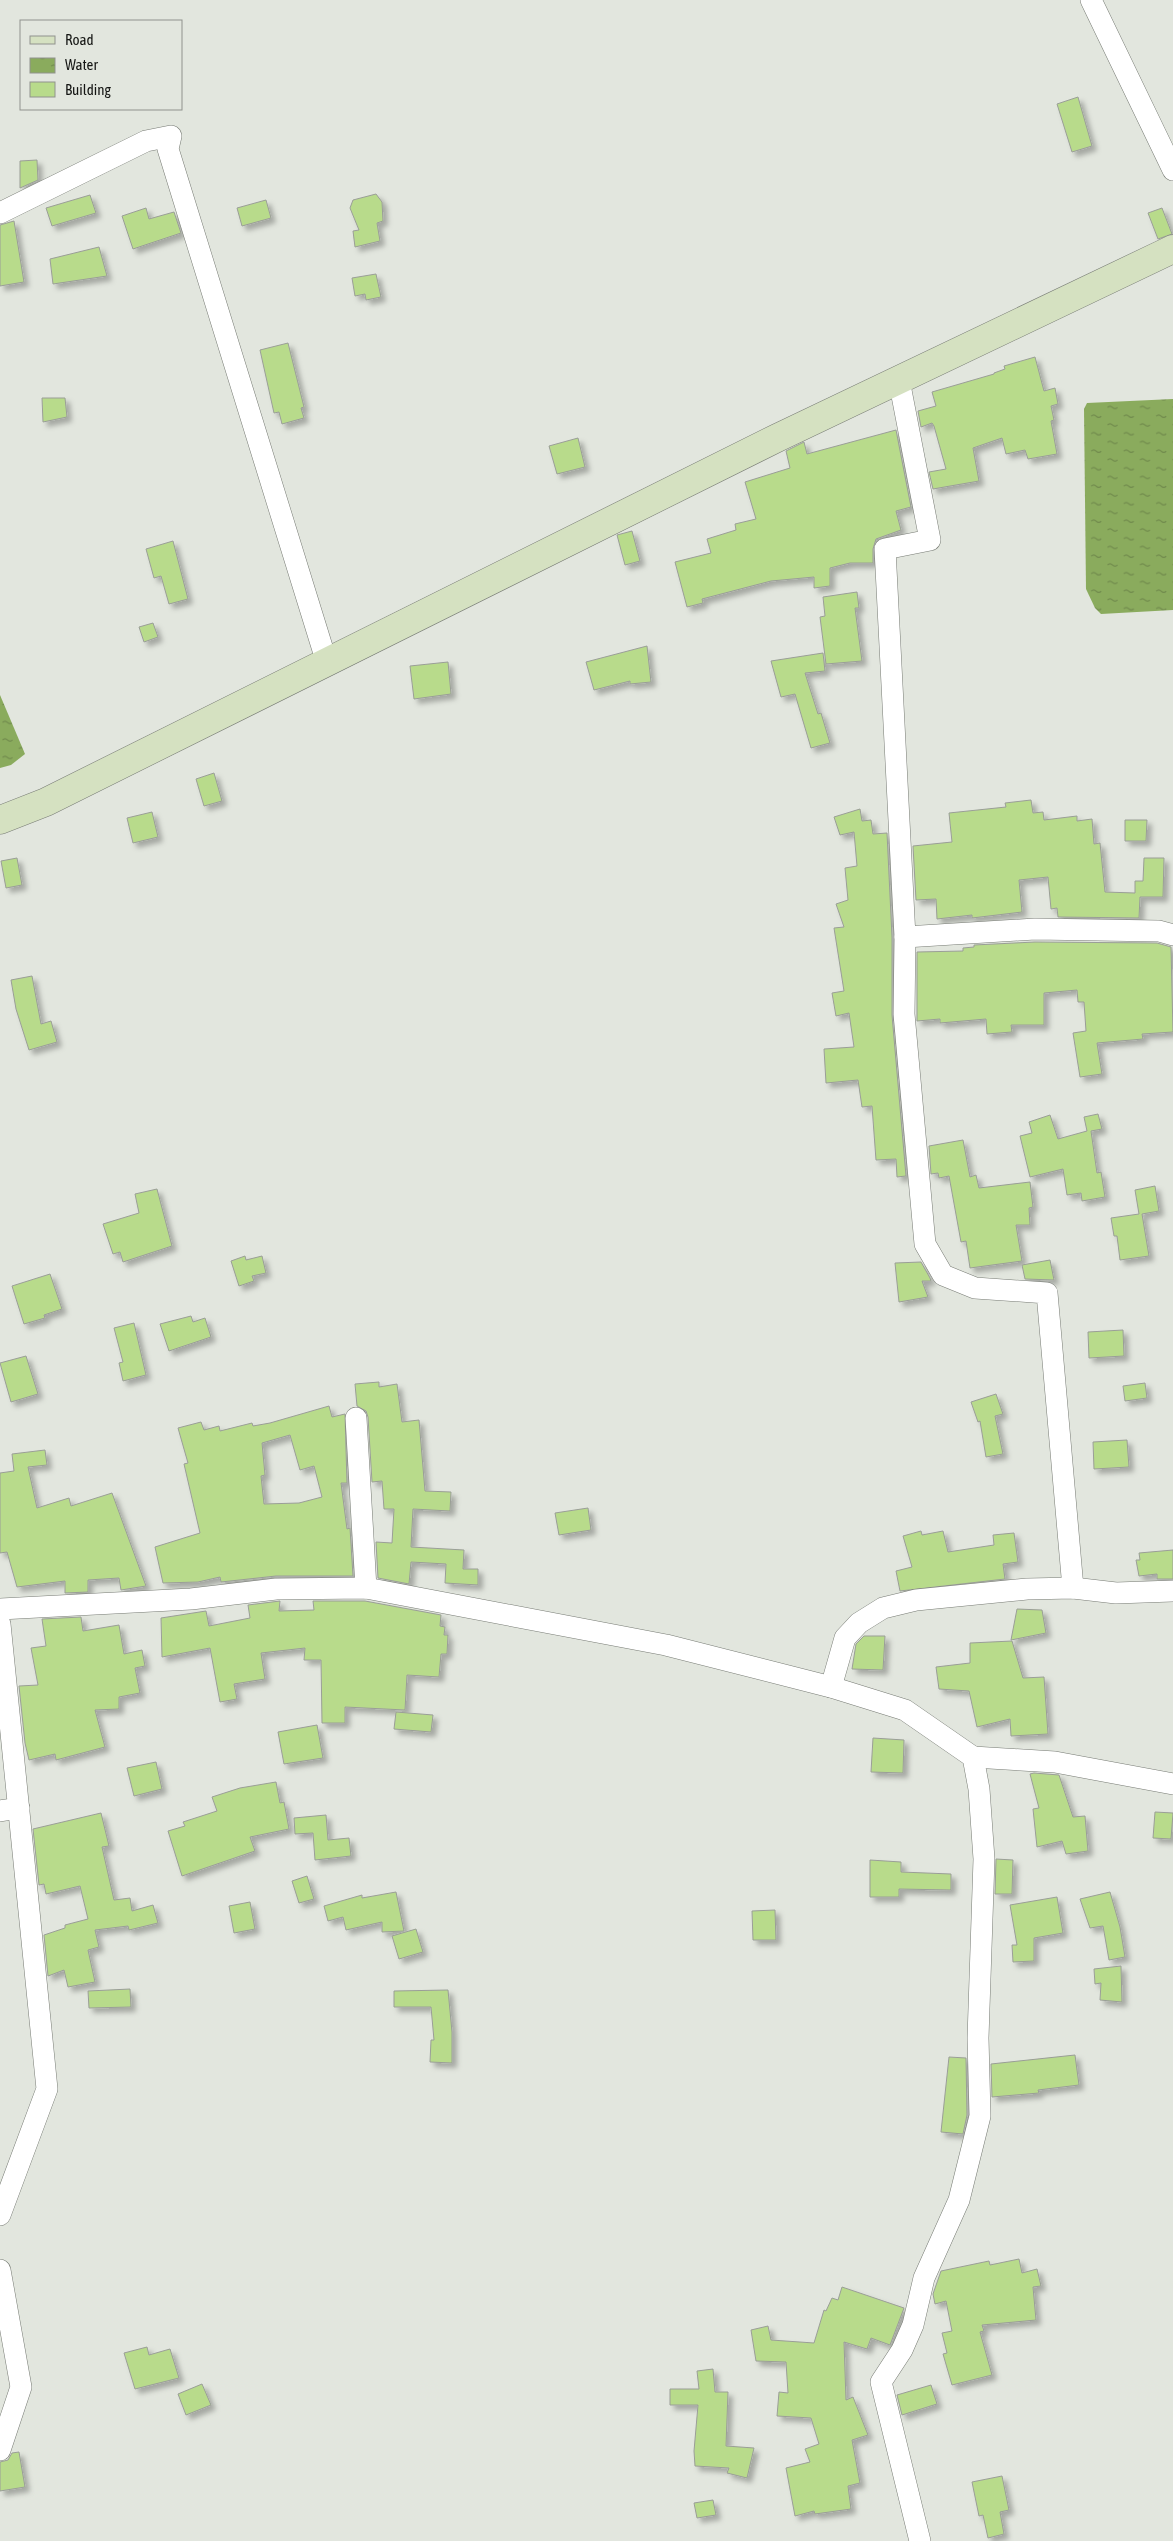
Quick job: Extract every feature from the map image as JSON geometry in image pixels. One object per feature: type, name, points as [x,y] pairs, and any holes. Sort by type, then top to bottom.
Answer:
[{"type":"street","points":[[1091,0],[1173,170]]},
{"type":"street","points":[[0,213],[146,140],[171,136],[168,149],[327,663]]},
{"type":"street","points":[[0,820],[46,802],[777,438],[1173,249]]},
{"type":"street","points":[[899,380],[930,540],[885,549],[906,937],[904,1014],[925,1244],[943,1275],[975,1288],[1047,1294],[1073,1588]]},
{"type":"street","points":[[906,937],[1035,929],[1159,931],[1173,935]]},
{"type":"street","points":[[356,1418],[366,1588]]},
{"type":"street","points":[[0,1609],[191,1598],[276,1589],[366,1588],[666,1645],[831,1686],[905,1710],[973,1757],[1055,1762],[1173,1784]]},
{"type":"street","points":[[831,1686],[845,1638],[859,1623],[883,1608],[916,1600],[1027,1590],[1073,1588],[1116,1593],[1173,1591]]},
{"type":"street","points":[[0,1624],[10,1809],[46,2089],[0,2215]]},
{"type":"street","points":[[920,2541],[881,2382],[902,2350],[914,2325],[924,2278],[959,2200],[980,2116],[978,2038],[984,1859],[979,1789],[973,1757]]},
{"type":"street","points":[[0,2270],[21,2387],[0,2450]]},
{"type":"water","points":[[1173,399],[1173,610],[1101,614],[1095,608],[1086,589],[1084,409],[1087,403]]},
{"type":"water","points":[[0,695],[25,754],[11,765],[0,768]]},
{"type":"building","points":[[1078,97],[1092,146],[1072,152],[1057,104]]},
{"type":"building","points":[[37,160],[38,180],[20,188],[20,161]]},
{"type":"building","points":[[376,194],[382,202],[383,221],[377,223],[380,241],[355,247],[353,231],[359,230],[350,208],[353,200]]},
{"type":"building","points":[[90,195],[96,213],[52,226],[46,208]]},
{"type":"building","points":[[266,200],[271,218],[242,226],[237,208]]},
{"type":"building","points":[[146,208],[149,219],[174,212],[181,233],[133,249],[122,216]]},
{"type":"building","points":[[1162,208],[1172,234],[1158,239],[1148,213]]},
{"type":"building","points":[[14,221],[24,282],[0,286],[0,225]]},
{"type":"building","points":[[99,247],[107,276],[53,284],[50,259]]},
{"type":"building","points":[[376,274],[381,297],[366,300],[365,294],[355,296],[352,278]]},
{"type":"building","points":[[288,343],[304,407],[301,408],[304,418],[282,424],[279,412],[274,413],[260,350]]},
{"type":"building","points":[[1035,357],[1044,391],[1055,388],[1058,404],[1051,406],[1054,420],[1051,421],[1057,454],[1028,459],[1025,450],[1006,454],[1002,438],[973,448],[979,481],[933,489],[929,472],[946,469],[934,426],[932,423],[921,427],[918,411],[936,406],[932,392],[994,374],[1005,369],[1004,366]]},
{"type":"building","points":[[42,398],[65,398],[67,417],[43,422]]},
{"type":"building","points":[[896,430],[911,507],[896,511],[901,530],[876,539],[873,549],[873,563],[850,563],[830,568],[830,586],[814,588],[814,577],[771,581],[702,599],[703,603],[687,607],[675,562],[711,553],[707,539],[736,530],[735,524],[756,519],[745,482],[790,468],[786,451],[804,442],[807,454]]},
{"type":"building","points":[[578,438],[585,467],[557,474],[549,446]]},
{"type":"building","points":[[632,531],[640,561],[625,565],[617,535]]},
{"type":"building","points":[[173,541],[188,599],[169,604],[161,576],[154,578],[146,549]]},
{"type":"building","points":[[857,592],[859,608],[855,608],[862,661],[826,664],[820,617],[825,616],[823,597]]},
{"type":"building","points":[[153,623],[158,637],[144,642],[139,627]]},
{"type":"building","points":[[647,646],[651,682],[630,684],[630,681],[594,690],[586,662]]},
{"type":"building","points":[[823,653],[825,671],[805,673],[818,714],[821,713],[830,743],[811,748],[795,694],[781,697],[771,661]]},
{"type":"building","points":[[448,662],[451,694],[414,699],[410,666]]},
{"type":"building","points":[[214,773],[222,801],[204,806],[196,779]]},
{"type":"building","points":[[1031,800],[1033,813],[1043,812],[1044,820],[1077,816],[1077,821],[1092,819],[1094,844],[1100,843],[1105,892],[1135,893],[1135,881],[1143,881],[1144,858],[1164,858],[1163,897],[1140,897],[1139,918],[1058,917],[1057,908],[1051,909],[1048,877],[1019,880],[1022,912],[972,918],[972,915],[937,919],[936,899],[916,900],[913,846],[952,842],[949,813],[1006,807],[1005,803]]},
{"type":"building","points":[[860,809],[862,821],[871,820],[873,834],[887,833],[892,937],[892,1015],[906,1176],[897,1177],[896,1159],[876,1160],[872,1106],[862,1107],[858,1080],[826,1083],[824,1049],[854,1047],[849,1013],[836,1016],[832,993],[844,991],[834,928],[844,927],[836,904],[848,900],[845,868],[857,866],[854,832],[840,835],[834,817]]},
{"type":"building","points":[[152,812],[158,837],[133,843],[127,818]]},
{"type":"building","points":[[1125,820],[1147,820],[1146,841],[1125,841]]},
{"type":"building","points":[[17,858],[22,885],[6,888],[1,861]]},
{"type":"building","points":[[1035,942],[1157,943],[1171,947],[1173,1032],[1142,1034],[1143,1039],[1097,1043],[1102,1074],[1080,1077],[1073,1033],[1086,1031],[1084,1002],[1078,1002],[1077,990],[1044,993],[1044,1025],[1011,1025],[1012,1032],[987,1034],[986,1019],[940,1023],[940,1019],[917,1021],[917,952],[963,951],[963,948],[974,947],[974,945]]},
{"type":"building","points":[[32,976],[41,1024],[51,1021],[57,1042],[29,1050],[16,1009],[11,980]]},
{"type":"building","points":[[1098,1114],[1102,1129],[1091,1131],[1097,1173],[1101,1172],[1105,1197],[1082,1201],[1081,1193],[1067,1195],[1063,1169],[1030,1177],[1020,1136],[1032,1133],[1029,1122],[1050,1115],[1058,1139],[1087,1131],[1084,1117]]},
{"type":"building","points":[[963,1140],[970,1177],[976,1175],[979,1188],[1030,1182],[1033,1207],[1029,1208],[1030,1225],[1016,1225],[1022,1261],[970,1268],[966,1241],[961,1242],[949,1176],[939,1178],[938,1173],[931,1174],[929,1146]]},
{"type":"building","points":[[1155,1186],[1159,1211],[1142,1214],[1149,1256],[1120,1260],[1117,1236],[1114,1236],[1111,1218],[1139,1214],[1135,1190]]},
{"type":"building","points":[[157,1189],[172,1246],[123,1262],[120,1252],[113,1254],[103,1224],[139,1213],[135,1194]]},
{"type":"building","points":[[245,1256],[246,1260],[262,1256],[266,1273],[252,1276],[254,1281],[239,1286],[231,1261]]},
{"type":"building","points":[[1050,1260],[1054,1280],[1025,1279],[1022,1265]]},
{"type":"building","points":[[921,1262],[931,1281],[922,1281],[928,1297],[899,1302],[895,1263]]},
{"type":"building","points":[[50,1274],[62,1309],[44,1315],[45,1318],[24,1324],[12,1286]]},
{"type":"building","points":[[191,1316],[193,1322],[205,1318],[211,1337],[169,1351],[160,1324]]},
{"type":"building","points":[[134,1323],[146,1375],[123,1381],[119,1363],[123,1362],[114,1328]]},
{"type":"building","points":[[1123,1330],[1124,1356],[1089,1358],[1088,1332]]},
{"type":"building","points":[[26,1356],[38,1394],[11,1402],[0,1363]]},
{"type":"building","points":[[379,1382],[379,1387],[397,1384],[402,1422],[419,1420],[425,1491],[451,1492],[450,1511],[413,1509],[411,1547],[464,1550],[463,1569],[478,1569],[478,1585],[445,1583],[446,1564],[411,1562],[409,1584],[378,1578],[376,1542],[392,1543],[394,1509],[384,1509],[382,1481],[372,1482],[368,1417],[366,1411],[357,1406],[355,1384]]},
{"type":"building","points":[[1145,1383],[1147,1398],[1125,1401],[1123,1386]]},
{"type":"building","points":[[996,1394],[1003,1414],[995,1416],[1003,1454],[986,1457],[980,1421],[978,1422],[971,1402]]},
{"type":"building","points":[[329,1406],[332,1417],[345,1414],[347,1483],[341,1483],[347,1529],[350,1528],[353,1576],[276,1576],[221,1582],[220,1577],[198,1582],[163,1583],[155,1547],[200,1533],[184,1464],[188,1463],[178,1428],[201,1422],[204,1430],[219,1426],[220,1431],[252,1423],[253,1426]],"holes":[[[290,1435],[300,1470],[314,1466],[322,1497],[299,1503],[264,1504],[261,1476],[265,1475],[262,1443]]]},
{"type":"building","points":[[1127,1440],[1129,1467],[1094,1469],[1093,1442]]},
{"type":"building","points":[[45,1450],[47,1465],[28,1467],[37,1508],[69,1498],[71,1506],[112,1493],[146,1586],[121,1590],[119,1578],[88,1580],[88,1592],[65,1593],[65,1581],[17,1587],[7,1552],[0,1553],[0,1473],[14,1471],[12,1454]]},
{"type":"building","points":[[588,1508],[591,1530],[559,1535],[555,1513]]},
{"type":"building","points":[[921,1531],[922,1535],[943,1531],[948,1552],[994,1545],[993,1535],[1014,1533],[1018,1562],[1003,1564],[1005,1579],[900,1591],[896,1571],[912,1567],[903,1536]]},
{"type":"building","points":[[1173,1550],[1173,1579],[1157,1579],[1157,1574],[1139,1576],[1136,1560],[1140,1560],[1139,1553]]},
{"type":"building","points":[[280,1601],[279,1611],[314,1610],[313,1601],[365,1601],[441,1615],[440,1626],[445,1627],[444,1635],[448,1635],[447,1654],[441,1654],[439,1677],[407,1675],[405,1710],[345,1707],[345,1723],[322,1723],[321,1660],[304,1660],[305,1648],[261,1653],[265,1679],[234,1684],[237,1699],[220,1702],[210,1648],[162,1657],[161,1618],[206,1611],[209,1626],[250,1618],[248,1605]]},
{"type":"building","points":[[1017,1609],[1042,1610],[1046,1633],[1011,1640]]},
{"type":"building","points":[[81,1617],[83,1631],[119,1625],[124,1654],[142,1650],[145,1666],[135,1668],[140,1693],[119,1697],[119,1709],[95,1710],[105,1747],[56,1760],[55,1754],[29,1760],[25,1743],[19,1686],[38,1685],[31,1648],[46,1646],[42,1619]]},
{"type":"building","points":[[864,1636],[885,1636],[883,1670],[852,1669],[856,1644]]},
{"type":"building","points":[[1012,1641],[1023,1678],[1044,1677],[1048,1734],[1011,1736],[1010,1719],[977,1727],[969,1691],[939,1689],[936,1667],[970,1663],[970,1643]]},
{"type":"building","points":[[396,1712],[433,1715],[431,1732],[394,1729]]},
{"type":"building","points":[[317,1725],[323,1758],[284,1764],[278,1732]]},
{"type":"building","points":[[873,1738],[904,1740],[903,1773],[871,1772]]},
{"type":"building","points":[[156,1762],[162,1789],[134,1796],[127,1768]]},
{"type":"building","points":[[1030,1774],[1059,1775],[1073,1817],[1085,1816],[1088,1851],[1066,1854],[1062,1841],[1037,1847],[1033,1809],[1039,1808]]},
{"type":"building","points":[[276,1782],[280,1803],[284,1802],[289,1829],[250,1837],[255,1851],[182,1876],[168,1831],[185,1826],[183,1822],[217,1811],[212,1797],[240,1788]]},
{"type":"building","points":[[1155,1812],[1173,1813],[1171,1839],[1153,1838]]},
{"type":"building","points":[[101,1813],[109,1846],[102,1847],[114,1900],[130,1898],[132,1911],[153,1905],[158,1923],[129,1930],[128,1926],[95,1930],[99,1947],[88,1950],[95,1982],[68,1987],[64,1970],[48,1976],[44,1935],[65,1928],[65,1925],[88,1919],[80,1886],[46,1894],[44,1884],[39,1885],[33,1829]]},
{"type":"building","points":[[326,1815],[328,1840],[349,1838],[351,1856],[315,1860],[313,1833],[295,1834],[294,1818]]},
{"type":"building","points":[[996,1859],[1013,1860],[1012,1894],[995,1894]]},
{"type":"building","points":[[870,1860],[901,1862],[901,1872],[951,1874],[951,1890],[899,1889],[899,1897],[870,1897]]},
{"type":"building","points":[[307,1876],[314,1899],[299,1903],[292,1881]]},
{"type":"building","points":[[396,1892],[404,1931],[382,1932],[382,1922],[346,1930],[343,1917],[328,1921],[324,1906],[362,1895],[362,1898]]},
{"type":"building","points":[[1110,1892],[1120,1927],[1125,1957],[1109,1960],[1103,1926],[1090,1928],[1080,1899]]},
{"type":"building","points":[[1057,1897],[1063,1933],[1034,1938],[1034,1961],[1013,1962],[1012,1945],[1017,1945],[1010,1905]]},
{"type":"building","points":[[250,1902],[255,1929],[234,1933],[229,1906]]},
{"type":"building","points":[[775,1910],[776,1940],[753,1940],[752,1911]]},
{"type":"building","points":[[416,1929],[423,1952],[399,1959],[392,1936]]},
{"type":"building","points":[[1121,1966],[1122,2002],[1100,2000],[1101,1983],[1095,1984],[1094,1969]]},
{"type":"building","points":[[130,1989],[131,2007],[89,2008],[88,1991]]},
{"type":"building","points":[[448,1990],[452,2032],[452,2063],[430,2062],[431,2040],[434,2040],[431,2007],[394,2007],[394,1991]]},
{"type":"building","points":[[1075,2055],[1079,2085],[1038,2090],[1039,2093],[992,2097],[991,2064]]},
{"type":"building","points":[[949,2057],[966,2058],[967,2115],[963,2134],[941,2132]]},
{"type":"building","points":[[1019,2259],[1022,2273],[1037,2269],[1041,2286],[1033,2287],[1036,2320],[982,2325],[984,2331],[980,2332],[992,2375],[952,2385],[943,2354],[947,2353],[942,2333],[952,2331],[946,2301],[935,2304],[933,2294],[941,2271],[989,2261],[990,2265]]},
{"type":"building","points":[[842,2287],[904,2308],[890,2345],[871,2338],[867,2349],[844,2342],[846,2400],[853,2397],[868,2435],[852,2440],[860,2483],[848,2486],[851,2509],[815,2514],[814,2511],[795,2516],[786,2468],[810,2462],[805,2449],[819,2444],[811,2418],[777,2416],[779,2392],[788,2393],[786,2362],[756,2361],[751,2330],[768,2326],[771,2340],[814,2343],[824,2310],[826,2311],[832,2298],[838,2300]]},
{"type":"building","points":[[147,2347],[149,2355],[170,2349],[179,2378],[135,2389],[124,2353]]},
{"type":"building","points":[[713,2369],[715,2392],[728,2392],[726,2446],[754,2448],[747,2478],[727,2473],[729,2468],[695,2466],[694,2451],[698,2405],[670,2405],[670,2389],[699,2389],[697,2371]]},
{"type":"building","points":[[202,2384],[211,2405],[186,2415],[178,2394]]},
{"type":"building","points":[[931,2385],[937,2404],[902,2415],[897,2395]]},
{"type":"building","points":[[19,2452],[25,2487],[0,2491],[0,2462],[8,2460],[12,2453]]},
{"type":"building","points":[[1002,2476],[1009,2510],[1000,2512],[1004,2534],[988,2538],[983,2515],[979,2516],[972,2482]]},
{"type":"building","points":[[713,2500],[716,2515],[697,2518],[694,2503]]}]
